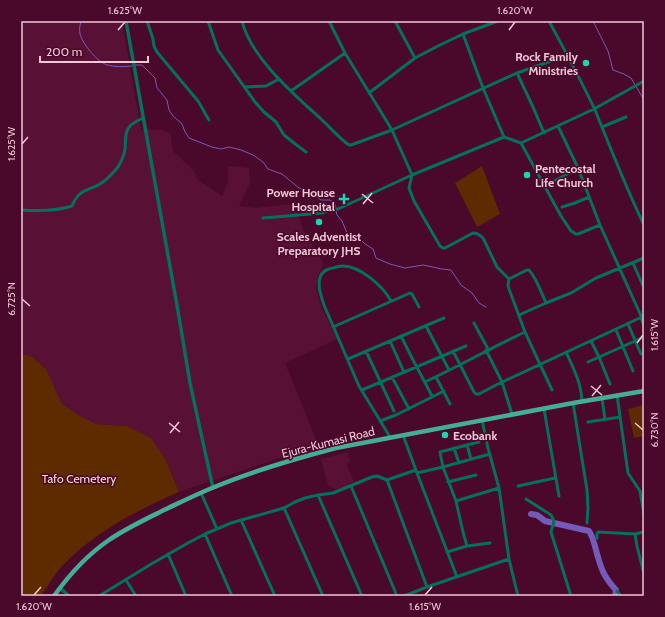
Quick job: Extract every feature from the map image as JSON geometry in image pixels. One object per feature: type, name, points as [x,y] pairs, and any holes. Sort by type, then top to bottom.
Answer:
[{"type":"main road","name":"Ejura-Kumasi Road","points":[[54,596],[83,562],[108,540],[201,493],[260,470],[314,453],[336,448],[582,401],[644,391]]},
{"type":"street","points":[[126,21],[190,383],[213,488]]},
{"type":"street","points":[[147,21],[157,52],[198,101],[210,120]]},
{"type":"street","points":[[208,21],[218,50],[255,102],[278,124],[284,135],[306,152]]},
{"type":"street","points":[[242,21],[252,44],[279,79],[349,145],[392,130],[517,73],[568,55]]},
{"type":"street","points":[[329,21],[345,53],[392,130],[412,175],[409,185],[414,201],[440,246],[445,248],[475,233],[483,238],[497,267],[509,278]]},
{"type":"street","points":[[395,21],[415,58]]},
{"type":"street","points":[[482,21],[484,26]]},
{"type":"street","points":[[369,94],[415,58],[463,34],[498,21]]},
{"type":"street","points":[[549,21],[568,55],[594,109],[633,203],[644,225]]},
{"type":"street","points":[[463,34],[483,88],[504,137]]},
{"type":"street","points":[[291,91],[345,53]]},
{"type":"street","points":[[517,73],[544,133]]},
{"type":"street","points":[[245,87],[266,86],[279,79]]},
{"type":"street","points":[[521,143],[594,109],[644,82]]},
{"type":"street","points":[[602,127],[626,117]]},
{"type":"street","points":[[21,210],[66,208],[72,206],[77,196],[102,183],[118,167],[125,150],[125,137],[128,128],[143,118]]},
{"type":"street","points":[[558,126],[578,168],[600,225],[642,317],[644,326]]},
{"type":"street","points":[[263,218],[322,213],[332,209],[338,209],[412,175],[504,137],[521,143],[561,216],[574,233],[578,234],[600,225]]},
{"type":"street","points":[[545,186],[573,171]]},
{"type":"street","points":[[562,207],[589,197]]},
{"type":"street","points":[[519,315],[572,293],[596,278],[644,258]]},
{"type":"street","points":[[633,263],[644,288]]},
{"type":"street","points":[[390,437],[362,390],[333,327],[319,292],[321,274],[324,270],[343,266],[360,272],[373,279],[386,292],[391,301]]},
{"type":"street","points":[[509,278],[529,270],[533,275],[546,303]]},
{"type":"street","points":[[509,278],[509,289],[525,332],[552,390]]},
{"type":"street","points":[[333,327],[410,292],[419,307]]},
{"type":"street","points":[[453,351],[474,392],[478,394],[642,317]]},
{"type":"street","points":[[348,359],[444,318]]},
{"type":"street","points":[[474,323],[502,382],[512,414]]},
{"type":"street","points":[[628,324],[641,354]]},
{"type":"street","points":[[426,326],[449,370]]},
{"type":"street","points":[[616,330],[633,371]]},
{"type":"street","points":[[425,382],[525,332]]},
{"type":"street","points":[[402,336],[432,396]]},
{"type":"street","points":[[588,362],[644,337]]},
{"type":"street","points":[[390,341],[404,372]]},
{"type":"street","points":[[590,341],[599,357],[610,384]]},
{"type":"street","points":[[362,390],[466,346]]},
{"type":"street","points":[[366,351],[394,411]]},
{"type":"street","points":[[566,352],[582,391],[582,401]]},
{"type":"street","points":[[392,377],[409,409]]},
{"type":"street","points":[[436,377],[450,404]]},
{"type":"street","points":[[380,421],[396,416],[444,391]]},
{"type":"street","points":[[617,395],[628,474],[640,491],[644,515]]},
{"type":"street","points":[[602,398],[605,420]]},
{"type":"street","points":[[573,403],[587,490],[587,522]]},
{"type":"street","points":[[544,409],[559,496]]},
{"type":"street","points":[[588,422],[620,417]]},
{"type":"street","points":[[482,420],[499,488],[508,559],[518,596]]},
{"type":"street","points":[[403,435],[457,576]]},
{"type":"street","points":[[467,546],[462,532],[456,501],[443,467],[440,452],[479,442]]},
{"type":"street","points":[[467,445],[471,459]]},
{"type":"street","points":[[454,448],[459,463]]},
{"type":"street","points":[[99,596],[168,554],[205,534],[241,520],[284,508],[304,498],[318,494],[333,493],[372,477],[377,476],[387,480],[490,454]]},
{"type":"street","points":[[448,482],[476,475]]},
{"type":"street","points":[[518,486],[555,478]]},
{"type":"street","points":[[387,480],[427,587]]},
{"type":"street","points":[[351,486],[398,596]]},
{"type":"street","points":[[456,501],[499,488]]},
{"type":"street","points":[[201,493],[217,529]]},
{"type":"street","points":[[318,494],[362,596]]},
{"type":"street","points":[[526,499],[550,515],[554,522],[551,532],[571,596]]},
{"type":"street","points":[[284,508],[323,596]]},
{"type":"street","points":[[241,520],[275,596]]},
{"type":"street","points":[[597,538],[598,532],[635,534],[644,532]]},
{"type":"street","points":[[205,534],[232,596]]},
{"type":"street","points":[[635,534],[644,574]]},
{"type":"street","points":[[447,552],[467,546],[490,543]]},
{"type":"street","points":[[168,554],[186,596]]},
{"type":"street","points":[[404,596],[508,559]]},
{"type":"street","points":[[126,580],[136,596]]},
{"type":"street","points":[[60,588],[68,596]]},
{"type":"street","points":[[617,591],[621,596]]},
{"type":"shaded area","points":[[21,21],[122,21],[141,130],[162,130],[170,133],[173,151],[193,170],[198,180],[222,196],[228,182],[228,166],[249,168],[250,183],[239,206],[256,208],[290,204],[296,209],[304,232],[324,264],[318,275],[316,288],[320,304],[337,339],[285,363],[318,444],[179,492],[166,460],[127,426],[96,424],[80,416],[62,404],[46,369],[31,356],[21,354]]},
{"type":"shaded area","points":[[348,452],[350,462],[347,464],[354,482],[342,488],[334,489],[328,485],[321,459]]},
{"type":"green space","points":[[482,166],[500,214],[477,227],[455,183]]},
{"type":"green space","name":"Tafo Cemetery","points":[[21,354],[31,356],[46,369],[62,404],[80,416],[96,424],[127,426],[151,438],[166,460],[179,492],[117,523],[89,542],[62,566],[41,596],[21,596]]},
{"type":"green space","points":[[644,405],[644,436],[634,438],[628,409]]},
{"type":"waterway","points":[[81,21],[81,38],[90,52],[99,60],[110,66],[132,66]]},
{"type":"waterway","points":[[593,21],[608,51],[613,70],[631,78],[644,100]]},
{"type":"waterway","points":[[135,65],[142,65],[155,78],[157,88],[167,100],[169,110],[182,124],[189,138],[212,147],[221,149],[229,147],[253,155],[263,162],[268,169],[282,174],[299,188],[308,191],[321,200],[330,200],[335,204],[336,208]]},
{"type":"waterway","points":[[336,211],[346,231],[350,235],[358,237],[373,249],[376,258],[405,268],[423,265],[451,270],[461,285],[472,293],[479,303],[486,307]]},
{"type":"waterway","points":[[531,514],[537,515],[545,521],[589,531],[603,571],[607,579],[616,590],[615,596]]},
{"type":"place","name":"Rock Family Ministries","points":[[586,63]]},
{"type":"place","name":"Pentecostal Life Church","points":[[527,175]]},
{"type":"place","name":"Power House Hospital","points":[[344,199]]},
{"type":"place","name":"Scales Adventist Preparatory JHS","points":[[319,222]]},
{"type":"place","name":"Ecobank","points":[[445,435]]}]
